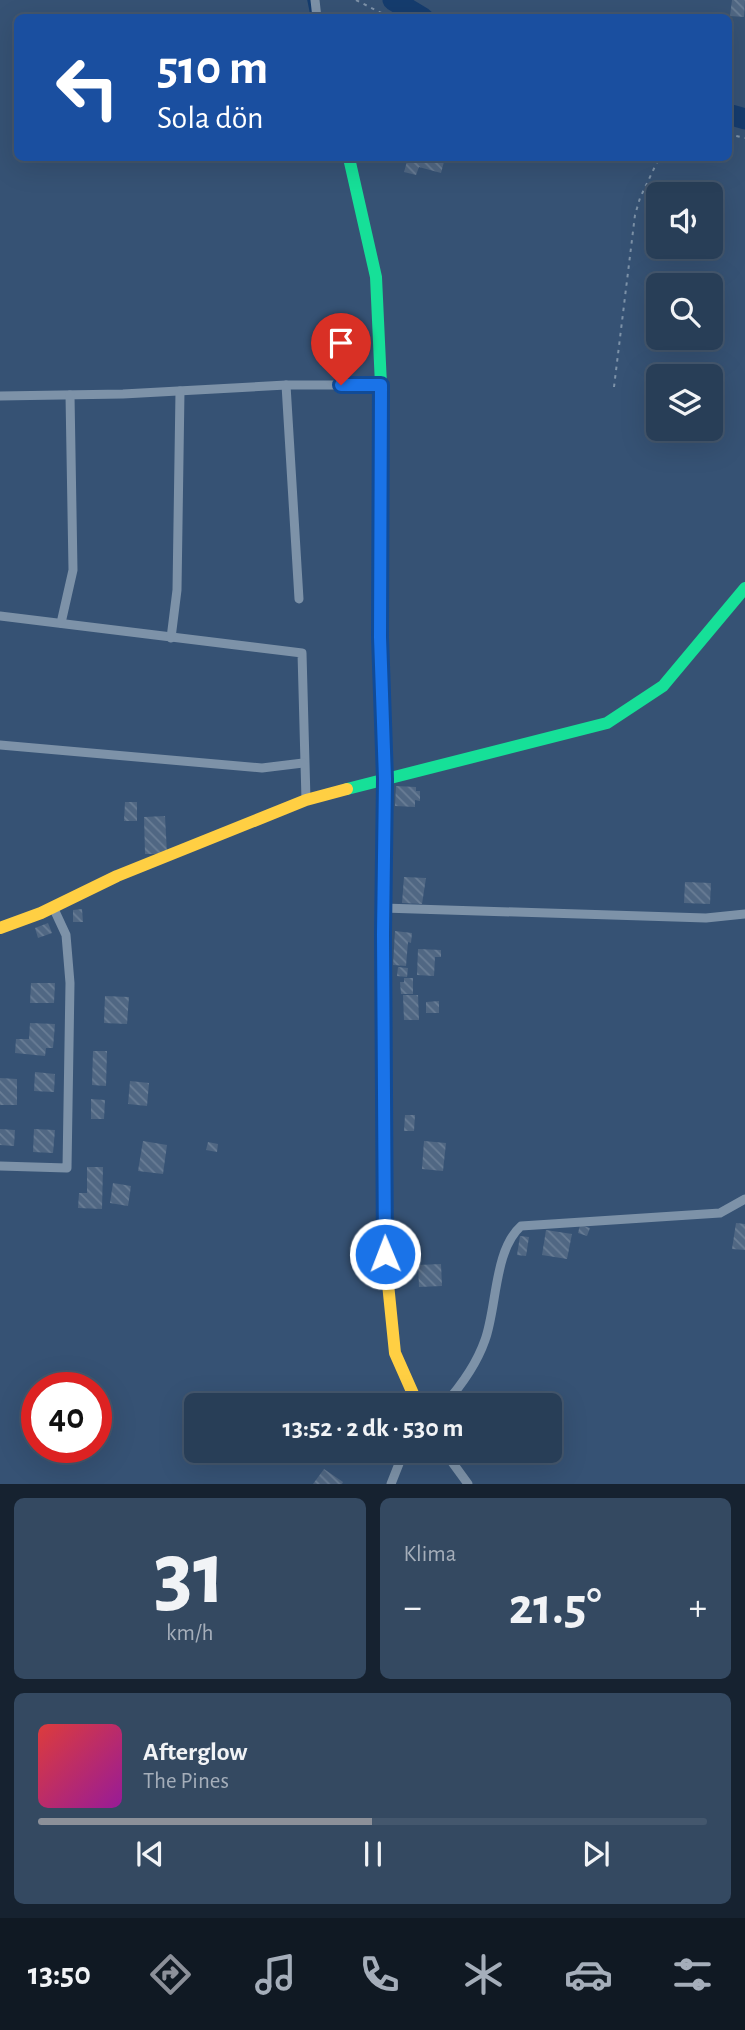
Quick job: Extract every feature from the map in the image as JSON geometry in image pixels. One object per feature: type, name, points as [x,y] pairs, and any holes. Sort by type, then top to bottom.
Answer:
[{"type":"street","points":[[350,161],[376,277],[375,385],[380,637],[378,780],[383,908],[385,1254],[395,1353],[413,1393]]},
{"type":"street","points":[[0,397],[286,385],[375,385]]},
{"type":"street","points":[[286,385],[299,599]]},
{"type":"street","points":[[171,638],[177,590],[180,391]]},
{"type":"street","points":[[61,623],[73,570],[71,395]]},
{"type":"street","points":[[0,928],[53,907],[117,876],[306,800],[607,723],[663,686],[745,588]]},
{"type":"street","points":[[0,616],[302,653],[306,800]]},
{"type":"street","points":[[0,745],[262,768],[303,763]]},
{"type":"street","points":[[0,1166],[67,1168],[70,983],[66,935],[53,907]]},
{"type":"street","points":[[383,908],[706,918],[745,914]]},
{"type":"street","points":[[454,1393],[485,1340],[502,1262],[512,1233],[520,1226],[720,1213],[745,1199]]},
{"type":"street","points":[[391,1484],[399,1463]]},
{"type":"street","points":[[453,1463],[468,1484]]},
{"type":"path","points":[[356,0],[383,14]]},
{"type":"path","points":[[614,387],[635,215],[658,161]]},
{"type":"building","points":[[732,0],[745,0],[744,17],[730,14]]},
{"type":"building","points":[[407,161],[444,161],[441,173],[419,167],[416,175],[404,172]]},
{"type":"building","points":[[396,786],[416,787],[416,791],[420,791],[420,801],[415,800],[415,807],[395,806]]},
{"type":"building","points":[[125,802],[137,802],[137,821],[124,821]]},
{"type":"building","points":[[165,816],[167,854],[145,854],[144,817]]},
{"type":"building","points":[[404,877],[426,878],[422,904],[402,903]]},
{"type":"building","points":[[685,882],[711,883],[710,904],[684,903]]},
{"type":"building","points":[[82,909],[83,922],[73,922],[73,910]]},
{"type":"building","points":[[48,923],[52,933],[38,938],[35,928]]},
{"type":"building","points":[[395,931],[412,933],[411,943],[408,942],[406,966],[393,965]]},
{"type":"building","points":[[418,949],[441,950],[441,957],[435,957],[434,976],[417,975]]},
{"type":"building","points":[[398,967],[408,968],[407,977],[397,976]]},
{"type":"building","points":[[404,978],[413,978],[413,994],[401,994],[400,982],[404,982]]},
{"type":"building","points":[[31,983],[55,983],[54,1003],[30,1003]]},
{"type":"building","points":[[403,995],[418,995],[419,1020],[404,1020]]},
{"type":"building","points":[[105,996],[129,997],[127,1024],[104,1023]]},
{"type":"building","points":[[439,1001],[439,1013],[426,1013],[426,1002]]},
{"type":"building","points":[[30,1023],[55,1024],[53,1048],[46,1048],[45,1056],[15,1053],[16,1039],[29,1039]]},
{"type":"building","points":[[93,1051],[107,1051],[106,1086],[92,1085]]},
{"type":"building","points":[[35,1072],[55,1074],[54,1092],[34,1091]]},
{"type":"building","points":[[0,1078],[17,1079],[17,1105],[0,1105]]},
{"type":"building","points":[[130,1081],[149,1083],[147,1106],[128,1104]]},
{"type":"building","points":[[91,1099],[105,1100],[104,1119],[91,1119]]},
{"type":"building","points":[[405,1115],[415,1115],[414,1131],[404,1131]]},
{"type":"building","points":[[0,1129],[15,1130],[14,1146],[0,1145]]},
{"type":"building","points":[[34,1129],[55,1130],[53,1153],[33,1152]]},
{"type":"building","points":[[143,1141],[167,1145],[163,1174],[138,1171]]},
{"type":"building","points":[[424,1141],[446,1143],[443,1171],[422,1169]]},
{"type":"building","points":[[208,1142],[218,1144],[217,1152],[206,1150]]},
{"type":"building","points":[[87,1167],[103,1167],[102,1209],[78,1208],[79,1193],[87,1193]]},
{"type":"building","points":[[113,1183],[131,1186],[128,1206],[110,1203]]},
{"type":"building","points":[[736,1223],[745,1224],[745,1250],[732,1249]]},
{"type":"building","points":[[580,1225],[590,1228],[587,1236],[578,1233]]},
{"type":"building","points":[[546,1230],[572,1234],[567,1259],[542,1255]]},
{"type":"building","points":[[520,1236],[529,1237],[526,1256],[517,1255]]},
{"type":"building","points":[[441,1264],[442,1286],[419,1287],[418,1265]]},
{"type":"building","points":[[324,1469],[343,1482],[342,1484],[313,1484]]},
{"type":"waterway","points":[[309,0],[312,14]]},
{"type":"waterway","points":[[393,0],[416,14]]},
{"type":"waterway","points":[[732,115],[745,119]]},
{"type":"traffic: fast","points":[[350,161],[376,277],[381,385],[380,637],[385,779],[384,1072]]},
{"type":"traffic: fast","points":[[347,789],[607,723],[663,686],[745,588]]},
{"type":"traffic: slow","points":[[0,928],[41,913],[117,876],[306,800],[347,789]]},
{"type":"traffic: slow","points":[[384,1072],[385,1254],[395,1353],[413,1393]]},
{"type":"route","points":[[341,385],[381,385],[380,637],[385,779],[385,1254]]}]
